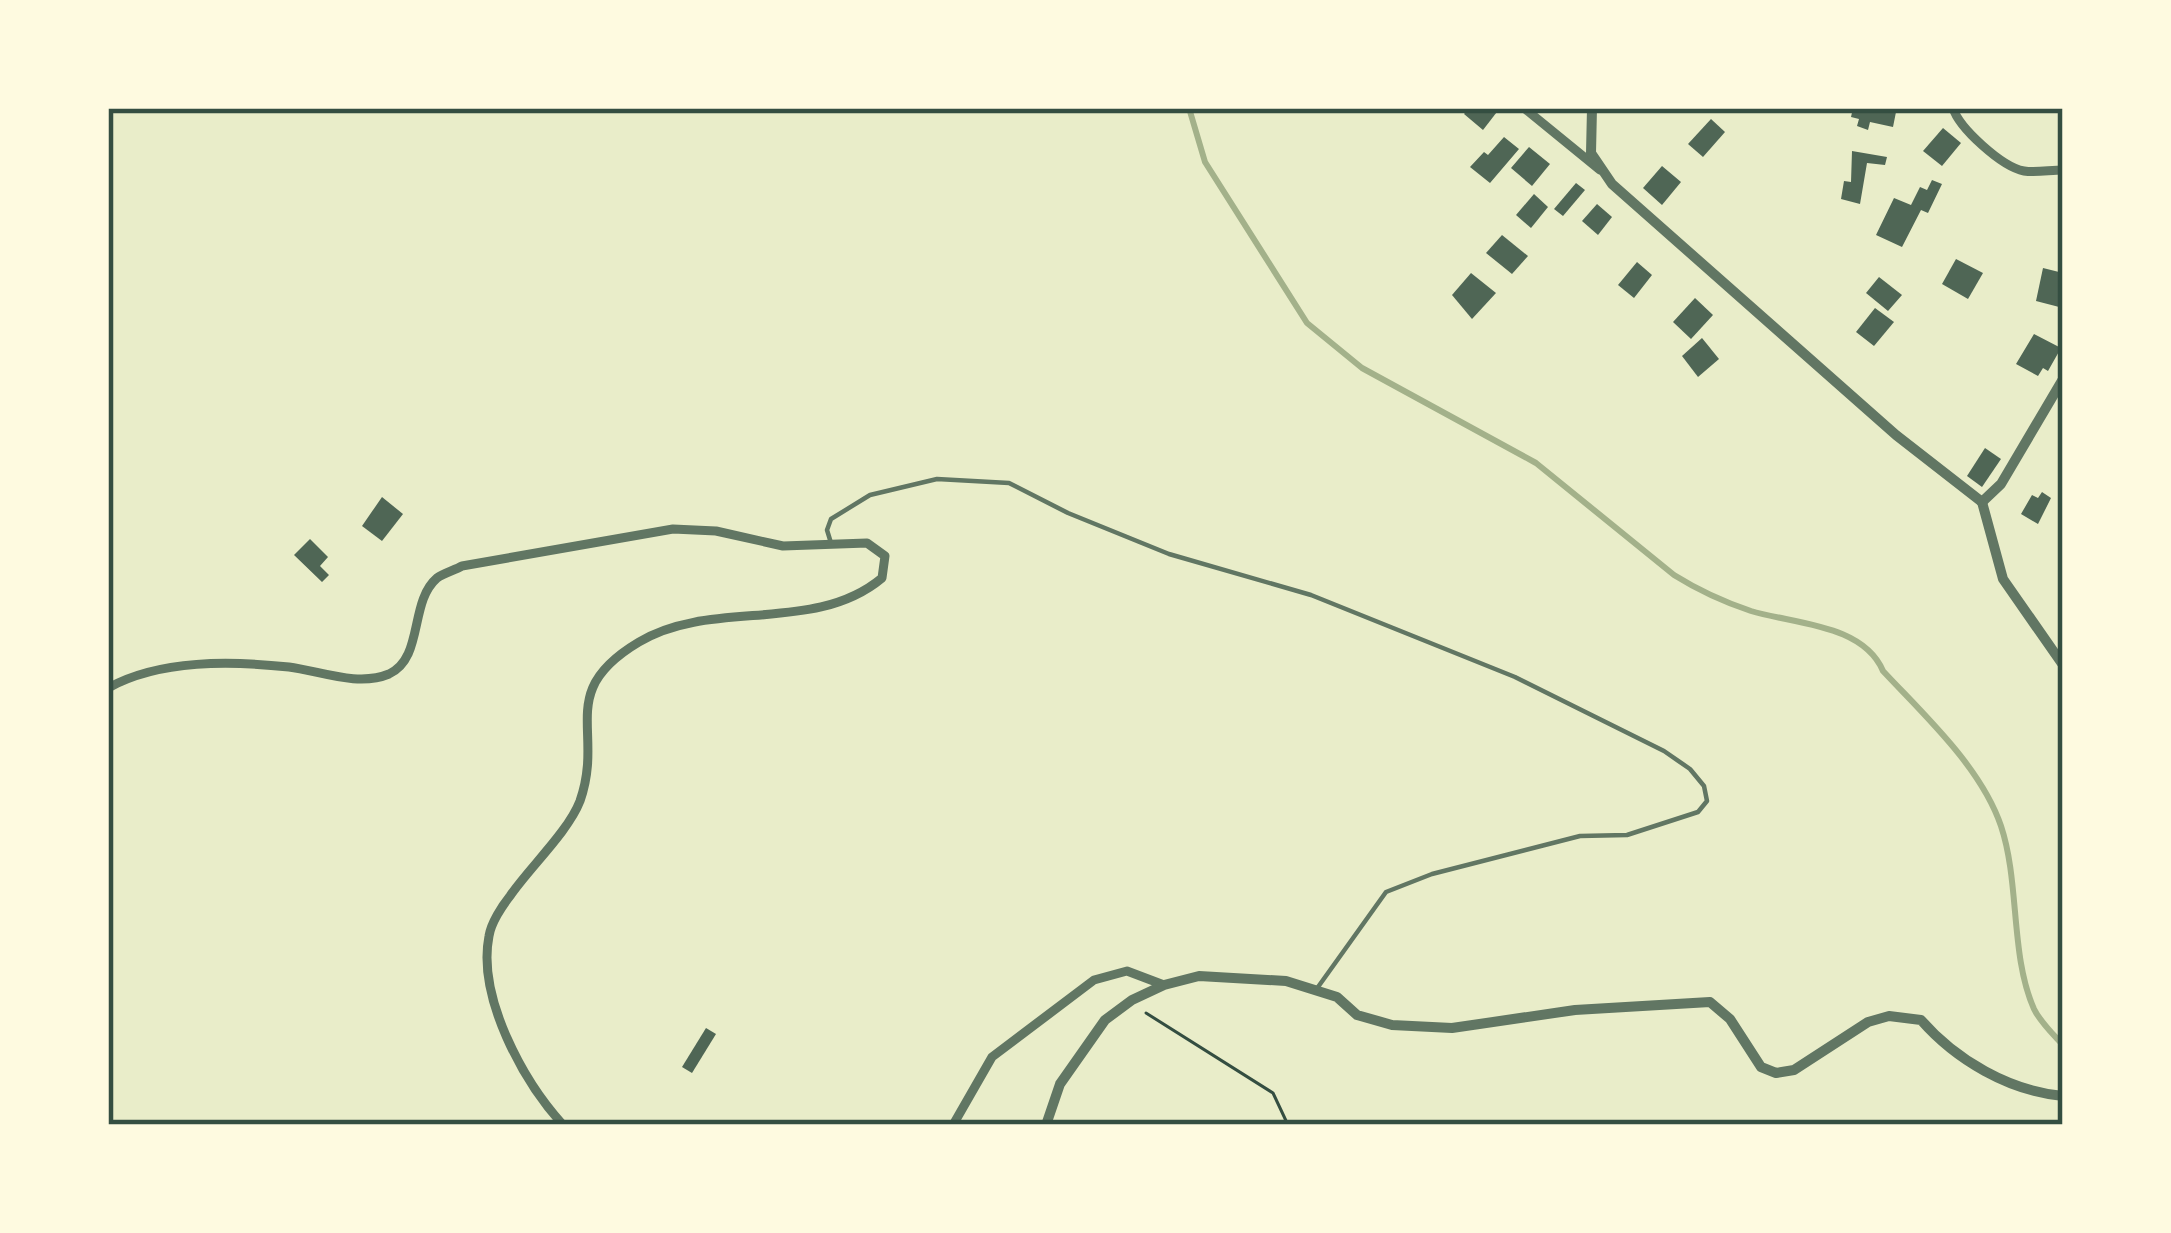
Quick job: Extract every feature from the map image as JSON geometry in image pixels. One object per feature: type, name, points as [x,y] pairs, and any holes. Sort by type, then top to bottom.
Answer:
[{"type":"street","points":[[1524,108],[1895,434],[1982,502],[2002,579],[2063,665]]},
{"type":"street","points":[[1592,108],[1591,153],[1600,170]]},
{"type":"street","points":[[1953,108],[1958,124],[2011,167],[2032,172],[2063,170]]},
{"type":"street","points":[[1982,502],[2001,484],[2063,380]]},
{"type":"street","points":[[108,688],[162,670],[220,663],[289,667],[357,680],[391,673],[406,658],[422,599],[437,578],[462,566],[673,529],[716,531],[783,546],[866,543],[885,556],[881,578],[862,594],[811,610],[672,627],[614,657],[594,680],[586,705],[588,752],[580,802],[508,898],[489,933],[488,965],[503,1033],[538,1097],[563,1125]]},
{"type":"street","points":[[953,1125],[992,1058],[1094,980],[1127,971],[1164,985]]},
{"type":"street","points":[[1046,1125],[1060,1084],[1105,1020],[1164,985],[1199,976],[1286,981],[1337,997],[1357,1015],[1391,1025],[1452,1028],[1575,1010],[1710,1002],[1730,1019],[1761,1067],[1776,1072],[1794,1070],[1868,1022],[1889,1016],[1921,1020],[1941,1042],[2002,1080],[2033,1092],[2063,1096]]},
{"type":"lane","points":[[831,543],[827,530],[831,519],[870,495],[937,478],[1009,483],[1169,554],[1311,595],[1515,677],[1664,751],[1704,786],[1707,800],[1698,812],[1679,820],[1628,835],[1580,836],[1538,846],[1432,874],[1386,892],[1315,991]]},
{"type":"path","points":[[1139,1010],[1273,1093],[1288,1125]]},
{"type":"building","points":[[1469,108],[1500,108],[1483,130],[1464,114]]},
{"type":"building","points":[[1853,108],[1896,112],[1893,127],[1870,122],[1868,130],[1857,126],[1859,119],[1851,117]]},
{"type":"building","points":[[1711,119],[1725,132],[1703,157],[1688,144]]},
{"type":"building","points":[[1943,128],[1961,143],[1942,166],[1923,151]]},
{"type":"building","points":[[1504,137],[1519,149],[1490,183],[1470,167]]},
{"type":"building","points":[[1529,147],[1550,164],[1532,186],[1511,168]]},
{"type":"building","points":[[1852,151],[1887,157],[1885,165],[1867,163],[1860,204],[1841,199],[1844,181],[1851,182]]},
{"type":"building","points":[[1662,166],[1681,182],[1662,205],[1643,188]]},
{"type":"building","points":[[1932,180],[1942,184],[1928,213],[1921,210],[1902,247],[1876,235],[1894,198],[1911,205],[1920,187],[1927,190]]},
{"type":"building","points":[[1576,183],[1585,190],[1563,216],[1554,209]]},
{"type":"building","points":[[1534,194],[1548,207],[1531,228],[1516,215]]},
{"type":"building","points":[[1597,204],[1612,217],[1598,235],[1582,221]]},
{"type":"building","points":[[1502,235],[1528,256],[1512,274],[1486,253]]},
{"type":"building","points":[[1956,259],[1983,273],[1968,299],[1942,284]]},
{"type":"building","points":[[1637,262],[1652,275],[1634,298],[1618,285]]},
{"type":"building","points":[[2043,268],[2063,273],[2063,308],[2036,301]]},
{"type":"building","points":[[1471,273],[1496,293],[1472,319],[1452,295]]},
{"type":"building","points":[[1879,277],[1902,295],[1888,311],[1866,293]]},
{"type":"building","points":[[1695,298],[1713,315],[1691,339],[1673,322]]},
{"type":"building","points":[[1875,308],[1894,322],[1874,346],[1856,332]]},
{"type":"building","points":[[2034,334],[2061,348],[2048,371],[2043,368],[2038,376],[2016,364]]},
{"type":"building","points":[[1702,338],[1719,359],[1698,377],[1682,356]]},
{"type":"building","points":[[1985,448],[2001,459],[1982,487],[1967,476]]},
{"type":"building","points":[[2042,492],[2051,498],[2038,524],[2021,514],[2032,495],[2038,498]]},
{"type":"building","points":[[382,497],[403,514],[382,541],[362,526]]},
{"type":"building","points":[[310,539],[328,557],[320,566],[329,575],[322,582],[294,555]]},
{"type":"building","points":[[706,1028],[716,1034],[692,1073],[682,1067]]},
{"type":"waterway","points":[[1189,108],[1205,162],[1307,323],[1362,368],[1536,463],[1674,575],[1751,611],[1844,635],[1873,655],[1966,763],[1992,804],[2007,848],[2026,988],[2037,1014],[2063,1045]]}]
